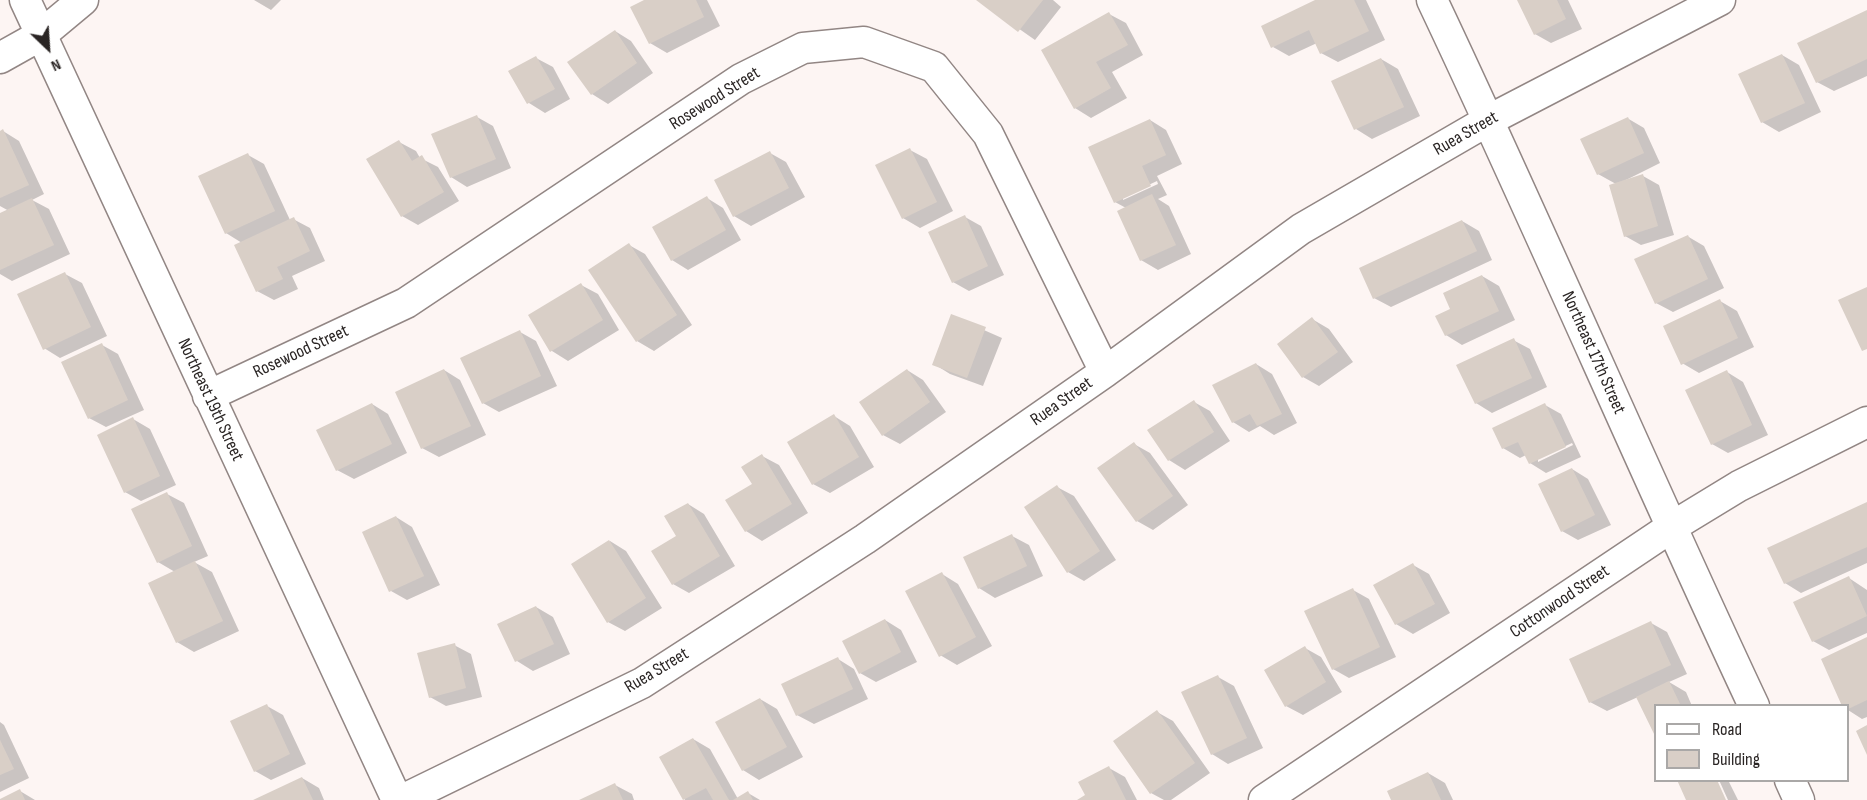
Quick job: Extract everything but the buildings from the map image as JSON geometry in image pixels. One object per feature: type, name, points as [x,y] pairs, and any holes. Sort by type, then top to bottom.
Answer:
[{"type":"street","name":"Northeast 19th Street","points":[[25,0],[397,800]]},
{"type":"street","points":[[0,58],[41,35],[83,0]]},
{"type":"street","name":"Northeast 17th Street","points":[[1432,0],[1489,120],[1670,528],[1754,704]]},
{"type":"street","name":"Ruea Street","points":[[402,800],[642,683],[865,539],[1105,372],[1301,229],[1489,120],[1720,0]]},
{"type":"street","name":"Rosewood Street","points":[[208,396],[406,303],[741,79],[803,48],[864,42],[934,67],[988,134],[1105,372]]},
{"type":"street","name":"Cottonwood Street","points":[[1264,800],[1301,789],[1670,528],[1739,486],[1867,422]]},
{"type":"street","points":[[1791,782],[1799,800]]}]
